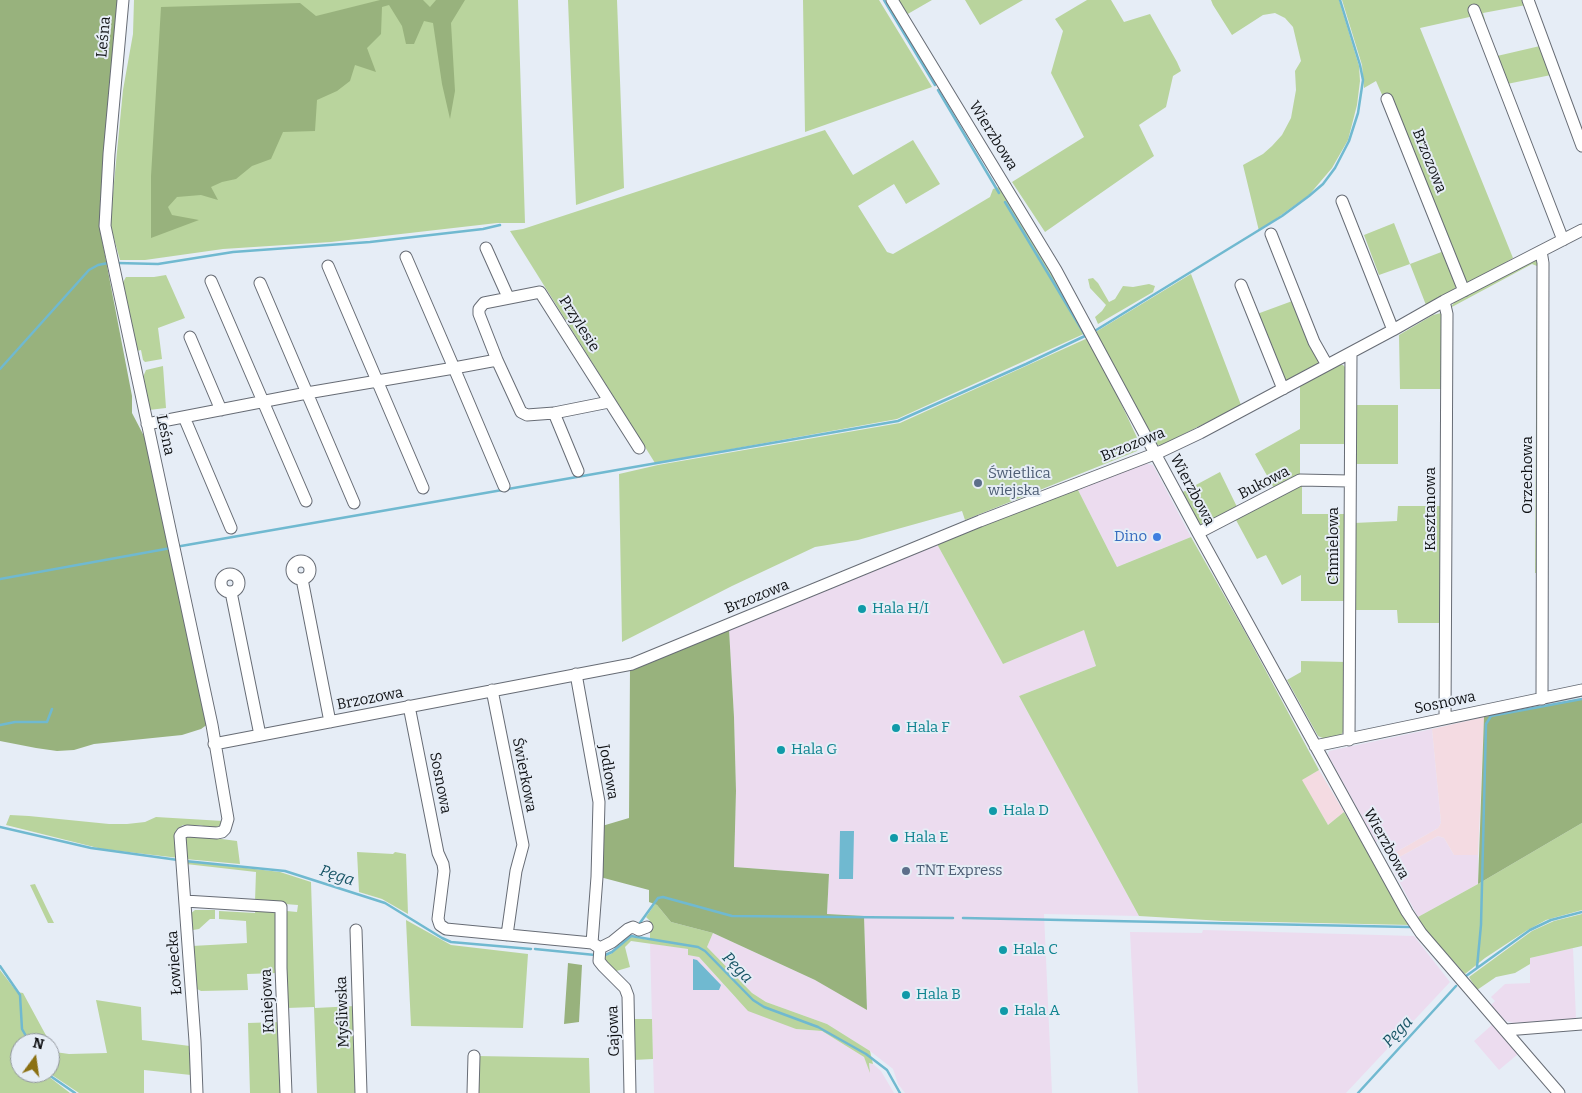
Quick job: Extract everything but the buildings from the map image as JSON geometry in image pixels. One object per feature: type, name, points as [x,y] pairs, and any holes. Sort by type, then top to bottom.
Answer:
[{"type":"street","name":"Leśna","points":[[122,0],[105,226],[214,744],[228,819],[226,827],[222,832],[191,831],[182,833]]},
{"type":"street","name":"Wierzbowa","points":[[892,0],[1056,270],[1198,534],[1412,920],[1421,933],[1559,1093]]},
{"type":"street","points":[[1527,0],[1582,146]]},
{"type":"street","points":[[1474,10],[1563,240]]},
{"type":"street","name":"Brzozowa","points":[[1388,99],[1464,291]]},
{"type":"street","points":[[1342,201],[1393,330]]},
{"type":"street","name":"Brzozowa","points":[[214,744],[632,664],[980,521],[1156,453],[1283,389],[1444,301],[1582,230]]},
{"type":"street","points":[[1271,234],[1314,342],[1327,365]]},
{"type":"street","points":[[486,248],[508,297]]},
{"type":"street","name":"Orzechowa","points":[[1541,251],[1543,263],[1542,699]]},
{"type":"street","points":[[406,257],[504,486]]},
{"type":"street","points":[[328,266],[424,488]]},
{"type":"street","points":[[211,281],[306,501]]},
{"type":"street","points":[[260,283],[354,503]]},
{"type":"street","points":[[1241,285],[1283,389]]},
{"type":"street","name":"Przylesie","points":[[609,402],[536,416],[524,414],[497,360],[479,314],[479,310],[484,302],[540,292],[639,448]]},
{"type":"street","name":"Kasztanowa","points":[[1444,301],[1447,314],[1445,718]]},
{"type":"street","points":[[190,337],[221,410]]},
{"type":"street","name":"Chmielowa","points":[[1349,740],[1350,353]]},
{"type":"street","points":[[147,424],[307,393],[497,360]]},
{"type":"street","points":[[554,413],[578,471]]},
{"type":"street","points":[[184,417],[231,528]]},
{"type":"street","name":"Bukowa","points":[[1198,534],[1300,480],[1349,481]]},
{"type":"street","points":[[302,579],[330,722]]},
{"type":"street","points":[[231,592],[260,735]]},
{"type":"street","name":"Jodłowa","points":[[576,674],[600,802],[597,877],[598,950]]},
{"type":"street","name":"Świerkowa","points":[[492,690],[523,845],[516,871],[507,935]]},
{"type":"street","name":"Sosnowa","points":[[1315,746],[1582,690]]},
{"type":"street","name":"Sosnowa","points":[[409,706],[438,853],[444,871],[438,919],[440,925],[446,928],[507,935]]},
{"type":"street","name":"Łowiecka","points":[[182,833],[180,839],[197,1093]]},
{"type":"street","name":"Kniejowa","points":[[185,901],[281,906],[281,968],[286,1093]]},
{"type":"street","points":[[507,935],[598,950],[640,928]]},
{"type":"street","name":"Myśliwska","points":[[356,930],[361,1093]]},
{"type":"street","name":"Gajowa","points":[[598,950],[602,966],[625,988],[628,996],[630,1093]]},
{"type":"street","points":[[1506,1030],[1582,1024]]},
{"type":"street","points":[[474,1056],[474,1093]]},
{"type":"shaded area","points":[[1142,463],[1153,465],[1191,537],[1117,567],[1078,490]]},
{"type":"shaded area","points":[[937,544],[1003,664],[1084,629],[1096,666],[1019,696],[1139,916],[1044,914],[1052,1093],[905,1093],[898,1084],[893,1069],[870,1051],[827,1024],[766,1002],[752,993],[707,947],[713,933],[815,980],[867,1009],[864,916],[827,914],[829,874],[734,867],[736,791],[729,629]]},
{"type":"shaded area","points":[[1484,717],[1478,855],[1454,855],[1444,838],[1438,836],[1394,860],[1391,855],[1438,828],[1441,823],[1432,729]]},
{"type":"shaded area","points":[[1432,729],[1441,823],[1438,828],[1391,855],[1381,839],[1376,842],[1328,755],[1329,751]]},
{"type":"shaded area","points":[[1319,770],[1344,812],[1328,825],[1301,780]]},
{"type":"shaded area","points":[[1438,836],[1444,838],[1454,855],[1478,855],[1478,884],[1418,917],[1392,868],[1394,860]]},
{"type":"shaded area","points":[[1203,930],[1414,936],[1450,982],[1346,1093],[1138,1093],[1130,932],[1202,933]]},
{"type":"shaded area","points":[[650,943],[688,949],[699,957],[735,997],[796,1029],[822,1031],[864,1057],[870,1069],[869,1063],[873,1064],[881,1071],[894,1093],[654,1093]]},
{"type":"shaded area","points":[[1573,948],[1576,1019],[1513,1023],[1506,1021],[1491,1005],[1495,1001],[1491,997],[1505,984],[1530,983],[1530,958]]},
{"type":"shaded area","points":[[1493,1024],[1518,1054],[1499,1070],[1474,1041]]},
{"type":"green space","points":[[0,0],[118,0],[102,240],[132,396],[132,413],[145,438],[208,724],[201,729],[182,735],[94,744],[74,750],[57,751],[0,741]]},
{"type":"green space","points":[[134,0],[518,0],[525,223],[497,223],[331,242],[223,249],[145,260],[120,260],[110,224],[123,90],[133,34]]},
{"type":"green space","points":[[380,0],[423,0],[430,7],[436,0],[465,0],[451,23],[455,91],[450,119],[442,84],[433,23],[424,21],[414,44],[406,44],[402,26],[389,5],[382,7],[381,34],[367,48],[376,72],[355,65],[350,81],[337,91],[317,100],[315,131],[283,132],[271,159],[252,166],[236,179],[211,187],[218,200],[201,195],[177,197],[168,207],[172,215],[199,220],[151,238],[151,176],[161,7],[300,3],[316,16]]},
{"type":"green space","points":[[568,0],[617,0],[624,188],[576,205]]},
{"type":"green space","points":[[803,0],[879,0],[932,87],[805,132]]},
{"type":"green space","points":[[897,0],[932,0],[906,15]]},
{"type":"green space","points":[[965,0],[1023,0],[980,25]]},
{"type":"green space","points":[[1087,0],[1111,0],[1124,22],[1150,14],[1181,71],[1173,76],[1166,107],[1139,125],[1154,156],[1045,232],[1012,182],[1084,137],[1051,73],[1063,31],[1055,19]]},
{"type":"green space","points":[[1211,0],[1339,0],[1359,66],[1360,81],[1357,105],[1348,140],[1332,168],[1309,195],[1259,231],[1243,165],[1263,154],[1282,135],[1291,118],[1296,90],[1295,71],[1301,61],[1293,27],[1285,18],[1275,13],[1263,15],[1232,35]]},
{"type":"green space","points":[[1342,0],[1524,0],[1526,5],[1483,13],[1485,20],[1477,23],[1474,16],[1420,28],[1513,258],[1473,282],[1465,284],[1424,185],[1390,94],[1383,97],[1376,81],[1364,88],[1362,65]]},
{"type":"green space","points":[[1540,46],[1551,75],[1507,84],[1497,56]]},
{"type":"green space","points":[[825,130],[853,175],[913,140],[940,184],[906,204],[894,184],[858,206],[887,252],[893,254],[990,197],[993,189],[1002,186],[1088,332],[897,419],[655,463],[510,231],[523,229]]},
{"type":"green space","points":[[1394,223],[1410,264],[1379,275],[1364,235]]},
{"type":"green space","points":[[1444,251],[1456,286],[1455,290],[1426,305],[1410,264]]},
{"type":"green space","points":[[1535,260],[1540,263],[1537,573],[1535,573],[1537,266],[1532,264],[1450,308],[1456,300]]},
{"type":"green space","points":[[1191,274],[1241,405],[1160,446],[1152,441],[1094,333]]},
{"type":"green space","points":[[166,275],[185,318],[158,328],[162,359],[145,362],[141,350],[137,351],[122,284],[126,277]]},
{"type":"green space","points":[[1093,278],[1109,302],[1115,299],[1123,286],[1133,287],[1149,284],[1155,286],[1153,292],[1098,324],[1095,317],[1106,305],[1090,288],[1088,279]]},
{"type":"green space","points":[[1295,300],[1321,364],[1289,382],[1284,380],[1257,314]]},
{"type":"green space","points":[[1441,313],[1443,317],[1441,389],[1400,389],[1399,335],[1433,315]]},
{"type":"green space","points":[[1090,337],[1140,444],[1137,451],[965,520],[962,511],[858,540],[815,547],[732,586],[622,642],[619,474],[658,465],[900,423]]},
{"type":"green space","points":[[1338,365],[1343,365],[1347,369],[1346,444],[1300,444],[1300,475],[1275,490],[1255,454],[1300,429],[1300,386]]},
{"type":"green space","points":[[163,366],[166,408],[149,410],[143,377],[146,370]]},
{"type":"green space","points":[[1354,405],[1398,405],[1398,464],[1354,464]]},
{"type":"green space","points":[[1142,463],[1078,490],[1117,567],[1191,537],[1245,632],[1319,770],[1302,780],[1328,825],[1344,812],[1411,925],[1223,921],[1139,916],[1019,696],[1096,666],[1084,630],[1003,664],[937,544],[896,559]]},
{"type":"green space","points":[[1220,472],[1238,509],[1202,525],[1196,520],[1181,493]]},
{"type":"green space","points":[[1302,484],[1302,514],[1345,514],[1345,601],[1301,601],[1301,575],[1282,585],[1266,555],[1257,559],[1236,520]]},
{"type":"green space","points":[[1398,506],[1442,506],[1441,623],[1398,623],[1397,610],[1355,610],[1354,523],[1397,521]]},
{"type":"green space","points":[[729,629],[736,791],[734,867],[829,874],[827,914],[864,916],[867,1010],[815,980],[713,933],[671,922],[657,905],[649,902],[649,890],[600,877],[602,826],[629,818],[630,668]]},
{"type":"green space","points":[[1301,661],[1346,662],[1345,729],[1339,738],[1325,739],[1318,736],[1287,680],[1301,672]]},
{"type":"green space","points":[[1582,699],[1582,823],[1478,884],[1484,717]]},
{"type":"green space","points":[[10,815],[109,824],[145,822],[156,817],[223,821],[222,824],[214,829],[200,825],[183,825],[176,830],[175,835],[179,858],[102,849],[6,825]]},
{"type":"green space","points":[[1582,823],[1582,910],[1546,920],[1485,958],[1465,974],[1423,927],[1418,917]]},
{"type":"green space","points":[[191,835],[237,841],[240,864],[185,859],[185,838]]},
{"type":"green space","points":[[357,852],[393,854],[395,852],[406,854],[408,914],[382,899],[359,892]]},
{"type":"green space","points":[[187,861],[280,872],[311,882],[315,1008],[355,1006],[358,1093],[317,1093],[314,1007],[287,1008],[290,1093],[250,1093],[248,1023],[279,1022],[277,973],[247,974],[248,990],[201,991],[197,989],[192,946],[247,943],[246,921],[219,919],[219,911],[255,913],[256,908],[297,912],[298,905],[285,904],[280,901],[255,901],[256,872],[186,864]]},
{"type":"green space","points":[[35,884],[54,923],[48,923],[30,885]]},
{"type":"green space","points":[[655,904],[671,922],[713,933],[707,947],[752,993],[766,1002],[827,1024],[870,1051],[873,1064],[869,1063],[870,1073],[864,1057],[822,1031],[796,1029],[748,1011],[699,957],[688,955],[688,949],[631,941],[625,947],[630,967],[613,972],[602,957],[611,954],[631,937],[650,940],[650,921],[646,917]]},
{"type":"green space","points":[[195,910],[215,910],[215,919],[210,919],[199,929],[193,930],[190,914]]},
{"type":"green space","points":[[1582,914],[1582,946],[1530,958],[1530,964],[1515,973],[1496,977],[1477,990],[1469,977],[1532,931],[1554,921]]},
{"type":"green space","points":[[406,920],[451,945],[528,954],[523,1028],[411,1026]]},
{"type":"green space","points":[[568,963],[582,965],[579,1022],[564,1024]]},
{"type":"green space","points":[[0,970],[17,992],[23,993],[45,1033],[10,1033],[10,1083],[57,1083],[70,1093],[0,1093]]},
{"type":"green space","points":[[96,1000],[141,1007],[142,1040],[190,1046],[191,1075],[144,1070],[144,1093],[79,1093],[60,1080],[60,1053],[107,1053]]},
{"type":"green space","points":[[632,1019],[652,1019],[653,1059],[633,1060]]},
{"type":"green space","points":[[477,1056],[589,1058],[590,1093],[477,1093]]},
{"type":"water","points":[[840,831],[854,831],[853,879],[839,879]]},
{"type":"water","points":[[693,959],[697,960],[721,985],[719,990],[693,990]]},
{"type":"waterway","points":[[884,0],[935,85]]},
{"type":"waterway","points":[[1093,332],[1282,216],[1323,184],[1335,168],[1349,141],[1358,113],[1363,80],[1340,0]]},
{"type":"waterway","points":[[938,90],[999,193]]},
{"type":"waterway","points":[[1005,202],[1085,335]]},
{"type":"waterway","points":[[117,263],[158,264],[233,252],[370,242],[483,229],[500,225]]},
{"type":"waterway","points":[[0,369],[89,270],[98,265],[108,263]]},
{"type":"waterway","points":[[181,546],[898,421],[1087,335]]},
{"type":"waterway","points":[[0,579],[171,548]]},
{"type":"waterway","points":[[1477,967],[1481,925],[1486,724],[1491,716],[1582,699]]},
{"type":"waterway","points":[[0,725],[15,722],[47,722],[52,709]]},
{"type":"waterway","name":"Pęga","points":[[0,827],[91,848],[178,860]]},
{"type":"waterway","name":"Pęga","points":[[185,861],[285,871],[385,903],[451,942],[531,949]]},
{"type":"waterway","points":[[637,927],[658,898],[663,897],[732,916],[953,918]]},
{"type":"waterway","name":"Pęga","points":[[1466,976],[1530,930],[1551,920],[1582,912]]},
{"type":"waterway","points":[[963,918],[1410,927]]},
{"type":"waterway","name":"Pęga","points":[[603,956],[612,952],[631,936],[698,947],[705,951],[753,1000],[764,1007],[818,1027],[866,1054],[887,1070],[900,1093]]},
{"type":"waterway","name":"Pęga","points":[[535,949],[595,955]]},
{"type":"waterway","points":[[0,966],[20,995],[22,1029],[24,1033]]},
{"type":"waterway","name":"Pęga","points":[[1358,1093],[1456,986]]},
{"type":"waterway","points":[[60,1083],[75,1093]]},
{"type":"place","name":"Świetlica wiejska","points":[[978,483]]},
{"type":"place","name":"Dino","points":[[1157,537]]},
{"type":"place","name":"Hala H/I","points":[[862,609]]},
{"type":"place","name":"Hala F","points":[[896,728]]},
{"type":"place","name":"Hala G","points":[[781,750]]},
{"type":"place","name":"Hala D","points":[[993,811]]},
{"type":"place","name":"Hala E","points":[[894,838]]},
{"type":"place","name":"TNT Express","points":[[906,871]]},
{"type":"place","name":"Hala C","points":[[1003,950]]},
{"type":"place","name":"Hala B","points":[[906,995]]},
{"type":"place","name":"Hala A","points":[[1004,1011]]}]
